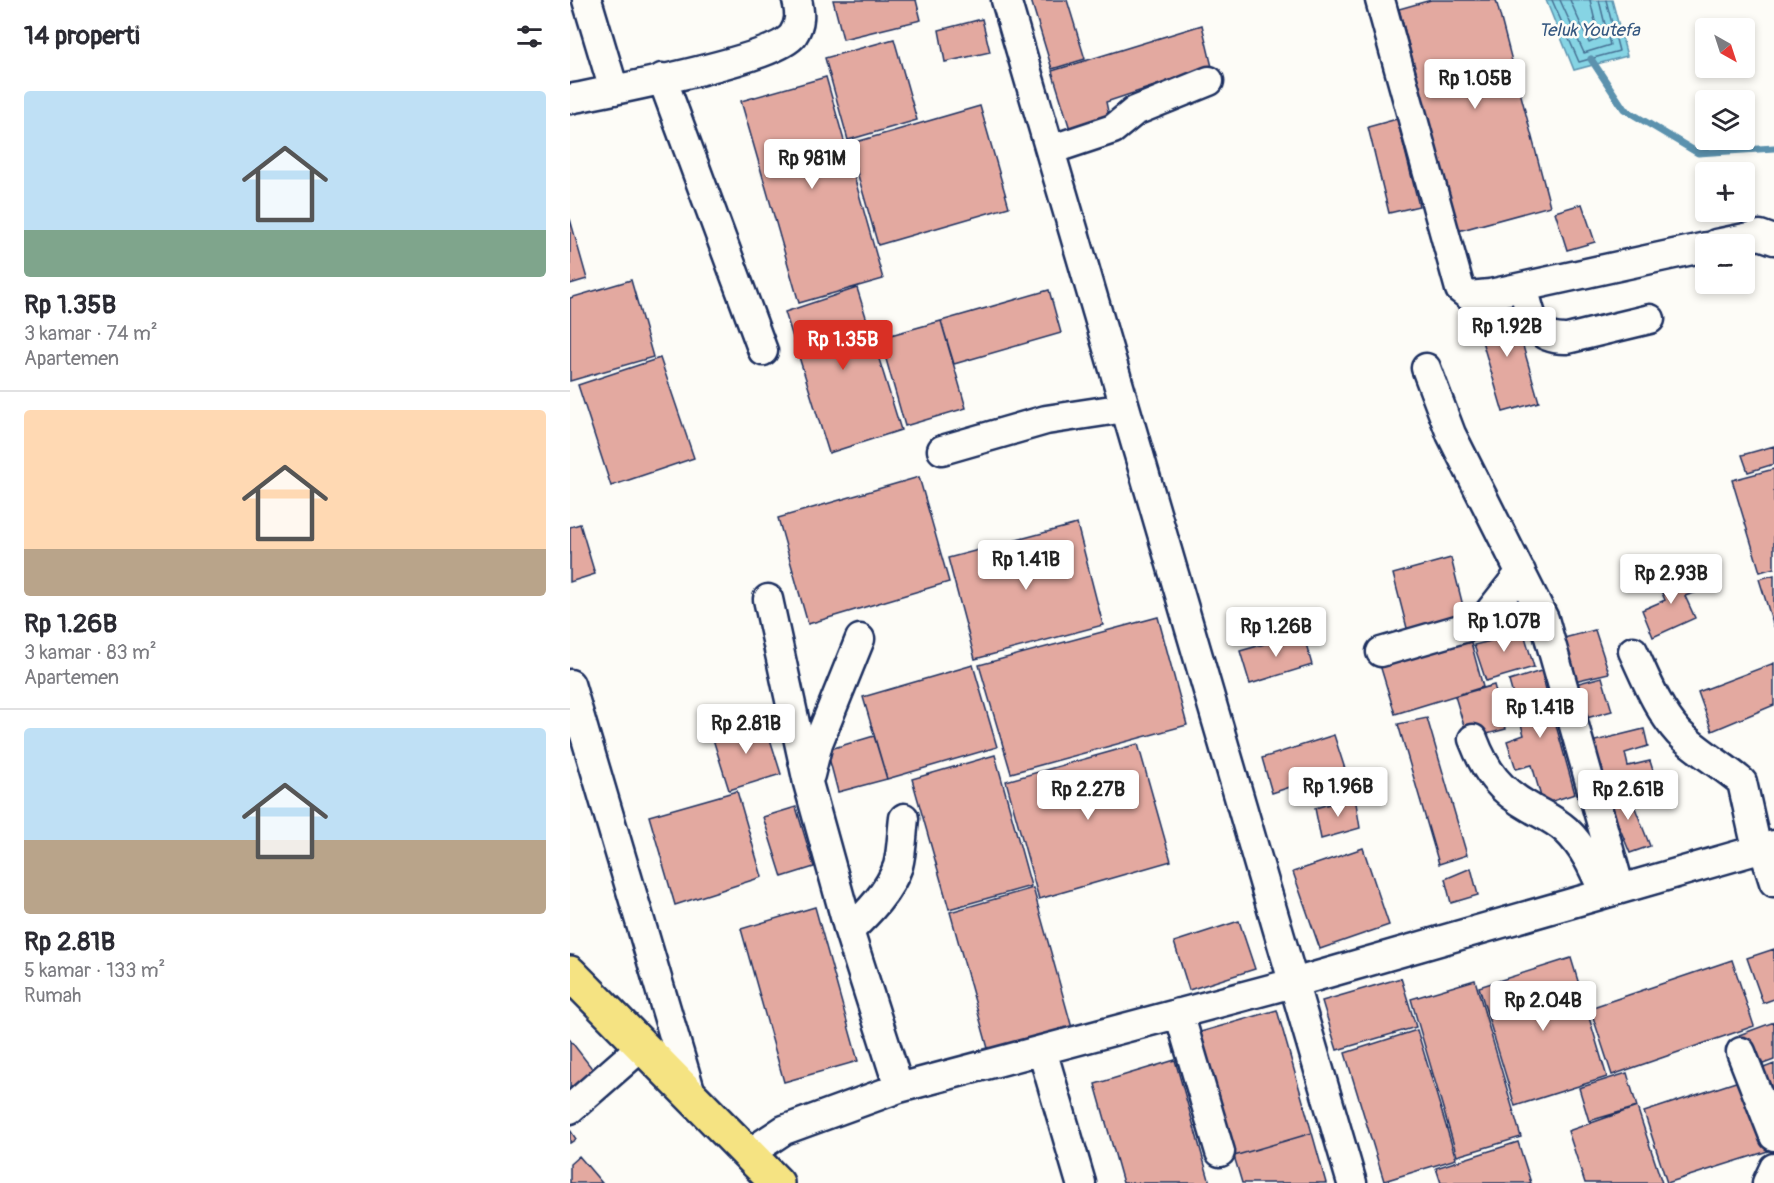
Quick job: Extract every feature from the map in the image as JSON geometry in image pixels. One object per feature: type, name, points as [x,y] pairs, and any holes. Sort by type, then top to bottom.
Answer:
[{"type":"highway","points":[[570,973],[777,1183]]},
{"type":"street","points":[[587,0],[614,90]]},
{"type":"street","points":[[570,99],[735,62],[784,43],[793,34],[801,17],[796,0]]},
{"type":"street","points":[[1006,0],[1352,1183]]},
{"type":"street","points":[[1380,0],[1460,289],[1469,296],[1523,287],[1695,249]]},
{"type":"street","points":[[662,78],[763,351]]},
{"type":"street","points":[[1050,150],[1113,129],[1136,111],[1209,81]]},
{"type":"street","points":[[1755,236],[1760,235],[1774,240]]},
{"type":"street","points":[[1523,287],[1535,326],[1544,338],[1567,339],[1650,319]]},
{"type":"street","points":[[1426,368],[1451,434],[1484,504],[1534,597],[1552,643],[1612,891]]},
{"type":"street","points":[[942,450],[1046,420],[1125,408]]},
{"type":"street","points":[[1380,652],[1474,625],[1488,614],[1521,572]]},
{"type":"street","points":[[768,599],[808,783],[849,931],[900,1088]]},
{"type":"street","points":[[808,783],[818,743],[860,639]]},
{"type":"street","points":[[1633,651],[1653,693],[1673,726],[1709,759],[1742,782],[1765,847],[1774,882]]},
{"type":"street","points":[[570,684],[692,1097]]},
{"type":"street","points":[[1473,739],[1482,764],[1496,784],[1510,796],[1549,817],[1582,847],[1612,891]]},
{"type":"street","points":[[849,931],[871,910],[898,866],[904,818]]},
{"type":"street","points":[[748,1154],[784,1130],[900,1088],[1293,982],[1765,847]]},
{"type":"street","points":[[1179,1013],[1220,1152]]},
{"type":"street","points":[[570,1109],[642,1046]]},
{"type":"street","points":[[1042,1050],[1081,1183]]},
{"type":"street","points":[[1741,1052],[1774,1136]]},
{"type":"street","points":[[1767,1183],[1774,1168]]},
{"type":"water","name":"Teluk Youtefa","points":[[1546,0],[1612,0],[1627,56],[1574,70]]},
{"type":"building","points":[[833,0],[916,0],[921,20],[843,39]]},
{"type":"building","points":[[1031,0],[1067,0],[1085,59],[1052,69]]},
{"type":"building","points":[[1431,0],[1496,0],[1550,206],[1458,231],[1399,9]]},
{"type":"building","points":[[982,19],[990,52],[945,62],[939,30]]},
{"type":"building","points":[[1202,25],[1212,67],[1106,102],[1111,126],[1073,139],[1052,71]]},
{"type":"building","points":[[894,39],[917,120],[848,140],[825,58]]},
{"type":"building","points":[[826,77],[883,279],[799,303],[741,101]]},
{"type":"building","points":[[980,106],[1009,207],[878,245],[849,144]]},
{"type":"building","points":[[1397,119],[1419,206],[1389,213],[1368,127]]},
{"type":"building","points":[[1582,204],[1595,242],[1567,250],[1555,212]]},
{"type":"building","points":[[570,219],[587,279],[570,284]]},
{"type":"building","points":[[631,280],[653,357],[570,381],[570,298]]},
{"type":"building","points":[[857,288],[901,430],[829,453],[785,312]]},
{"type":"building","points":[[1049,290],[1061,333],[954,364],[941,321]]},
{"type":"building","points":[[1511,304],[1539,402],[1503,412],[1474,314]]},
{"type":"building","points":[[941,321],[966,408],[905,426],[880,338]]},
{"type":"building","points":[[660,358],[694,458],[611,486],[578,385]]},
{"type":"building","points":[[1774,446],[1774,464],[1748,472],[1742,455]]},
{"type":"building","points":[[1774,469],[1774,568],[1760,572],[1732,480]]},
{"type":"building","points":[[919,477],[949,582],[808,624],[778,518]]},
{"type":"building","points":[[580,524],[595,574],[570,582],[570,527]]},
{"type":"building","points":[[1077,524],[1103,625],[975,659],[948,558]]},
{"type":"building","points":[[1451,558],[1465,614],[1408,632],[1393,574]]},
{"type":"building","points":[[1689,571],[1697,592],[1685,596],[1695,618],[1653,637],[1642,610],[1665,600],[1657,582]]},
{"type":"building","points":[[1774,575],[1774,627],[1759,579]]},
{"type":"building","points":[[1158,617],[1187,725],[1011,773],[979,665]]},
{"type":"building","points":[[1504,621],[1508,635],[1523,630],[1534,667],[1486,681],[1474,645],[1491,641],[1488,625]]},
{"type":"building","points":[[1595,630],[1609,673],[1574,681],[1560,639]]},
{"type":"building","points":[[1303,633],[1312,665],[1250,684],[1240,651]]},
{"type":"building","points":[[1470,639],[1483,687],[1395,714],[1380,665]]},
{"type":"building","points":[[1774,663],[1774,705],[1712,731],[1698,692]]},
{"type":"building","points":[[973,665],[997,747],[887,779],[863,697]]},
{"type":"building","points":[[1541,671],[1575,794],[1543,804],[1532,765],[1516,769],[1507,741],[1524,735],[1509,681]]},
{"type":"building","points":[[1602,677],[1612,711],[1583,719],[1575,684]]},
{"type":"building","points":[[1494,685],[1506,729],[1468,739],[1455,696]]},
{"type":"building","points":[[1427,718],[1467,855],[1439,864],[1398,724]]},
{"type":"building","points":[[764,720],[781,774],[729,790],[712,736]]},
{"type":"building","points":[[1644,729],[1648,746],[1625,753],[1628,766],[1650,761],[1655,777],[1605,790],[1591,742]]},
{"type":"building","points":[[1334,735],[1345,769],[1272,793],[1262,758]]},
{"type":"building","points":[[874,736],[887,779],[838,792],[827,750]]},
{"type":"building","points":[[1138,744],[1171,861],[1039,899],[1006,781]]},
{"type":"building","points":[[995,755],[1031,886],[949,909],[912,779]]},
{"type":"building","points":[[1628,790],[1650,846],[1630,853],[1606,795]]},
{"type":"building","points":[[737,791],[762,877],[675,905],[649,816]]},
{"type":"building","points":[[1355,797],[1360,828],[1321,839],[1315,808]]},
{"type":"building","points":[[796,807],[814,867],[782,877],[763,817]]},
{"type":"building","points":[[1363,848],[1389,925],[1320,949],[1293,872]]},
{"type":"building","points":[[1471,868],[1478,895],[1451,903],[1445,879]]},
{"type":"building","points":[[1033,888],[1072,1028],[989,1052],[950,912]]},
{"type":"building","points":[[815,907],[858,1061],[784,1082],[741,929]]},
{"type":"building","points":[[1239,921],[1255,969],[1189,990],[1174,942]]},
{"type":"building","points":[[1774,949],[1774,999],[1763,1003],[1747,958]]},
{"type":"building","points":[[1571,958],[1607,1077],[1515,1106],[1479,987]]},
{"type":"building","points":[[1732,960],[1754,1026],[1612,1075],[1590,1008]]},
{"type":"building","points":[[1401,978],[1416,1027],[1337,1050],[1322,1001]]},
{"type":"building","points":[[1475,980],[1521,1137],[1457,1156],[1411,999]]},
{"type":"building","points":[[1277,1010],[1312,1133],[1234,1156],[1197,1033]]},
{"type":"building","points":[[1774,1022],[1774,1060],[1750,1069],[1739,1035]]},
{"type":"building","points":[[1417,1030],[1456,1159],[1384,1181],[1345,1053]]},
{"type":"building","points":[[570,1040],[601,1080],[570,1103]]},
{"type":"building","points":[[1175,1060],[1210,1183],[1123,1183],[1095,1084]]},
{"type":"building","points":[[1774,1064],[1774,1090],[1761,1095],[1753,1072]]},
{"type":"building","points":[[1627,1073],[1637,1107],[1589,1121],[1579,1088]]},
{"type":"building","points":[[1745,1079],[1768,1151],[1667,1183],[1644,1112]]},
{"type":"building","points":[[1637,1107],[1662,1183],[1585,1183],[1568,1131]]},
{"type":"building","points":[[570,1130],[576,1139],[570,1143]]},
{"type":"building","points":[[1312,1133],[1326,1183],[1242,1183],[1234,1156]]},
{"type":"building","points":[[1518,1142],[1531,1183],[1441,1183],[1436,1168]]},
{"type":"building","points":[[579,1156],[602,1183],[570,1183],[570,1164]]},
{"type":"waterway","points":[[1591,59],[1624,109],[1698,153],[1774,148]]}]
